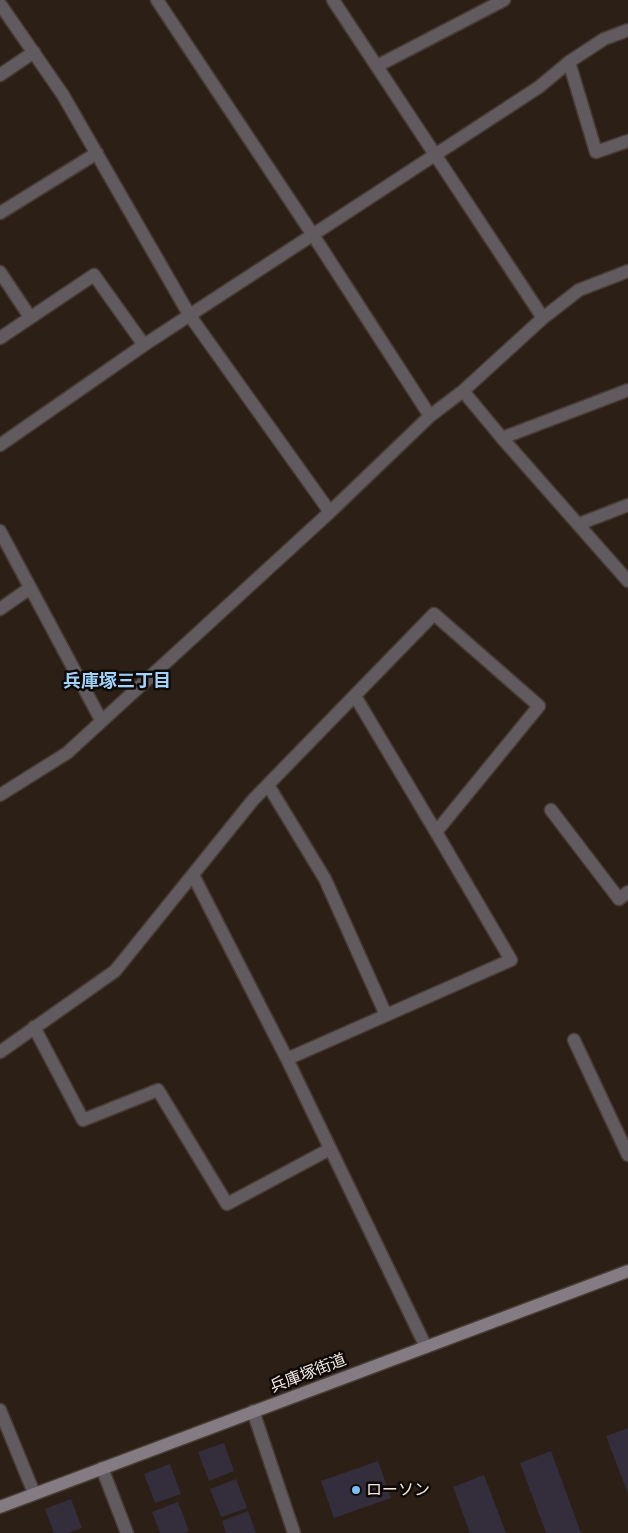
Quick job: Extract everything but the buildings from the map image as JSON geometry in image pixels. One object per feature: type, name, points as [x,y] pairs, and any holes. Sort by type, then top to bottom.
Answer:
[{"type":"street","points":[[157,0],[430,416]]},
{"type":"street","points":[[333,0],[543,318]]},
{"type":"street","points":[[377,66],[504,0]]},
{"type":"street","points":[[0,4],[63,95],[190,316],[330,512]]},
{"type":"street","points":[[0,445],[144,345],[539,87],[569,62],[604,39],[628,30]]},
{"type":"street","points":[[0,75],[34,52]]},
{"type":"street","points":[[569,62],[596,152],[628,141]]},
{"type":"street","points":[[0,213],[97,153]]},
{"type":"street","points":[[0,795],[67,752],[330,512],[430,416],[463,391],[543,318],[579,290],[628,271]]},
{"type":"street","points":[[0,272],[30,318]]},
{"type":"street","points":[[0,338],[94,275],[144,345]]},
{"type":"street","points":[[502,438],[628,390]]},
{"type":"street","points":[[463,391],[628,581]]},
{"type":"street","points":[[579,524],[628,505]]},
{"type":"street","points":[[0,531],[101,720]]},
{"type":"street","points":[[0,609],[30,588]]},
{"type":"street","points":[[0,1052],[115,971],[254,800],[434,614],[539,706],[436,832]]},
{"type":"street","points":[[287,1059],[511,960],[355,696]]},
{"type":"street","points":[[268,785],[326,879],[386,1015]]},
{"type":"street","points":[[551,810],[619,899],[628,892]]},
{"type":"street","points":[[193,875],[287,1059],[426,1347]]},
{"type":"street","points":[[34,1027],[83,1120],[158,1090],[227,1204],[330,1149]]},
{"type":"street","points":[[574,1040],[628,1155]]},
{"type":"street","name":"兵庫塚街道","points":[[0,1506],[628,1271]]},
{"type":"street","points":[[0,1410],[34,1493]]},
{"type":"street","points":[[253,1411],[294,1533]]},
{"type":"street","points":[[102,1468],[127,1533]]},
{"type":"place","name":"ローソン","points":[[356,1490]]},
{"type":"district","name":"兵庫塚三丁目","points":[[117,681]]}]
